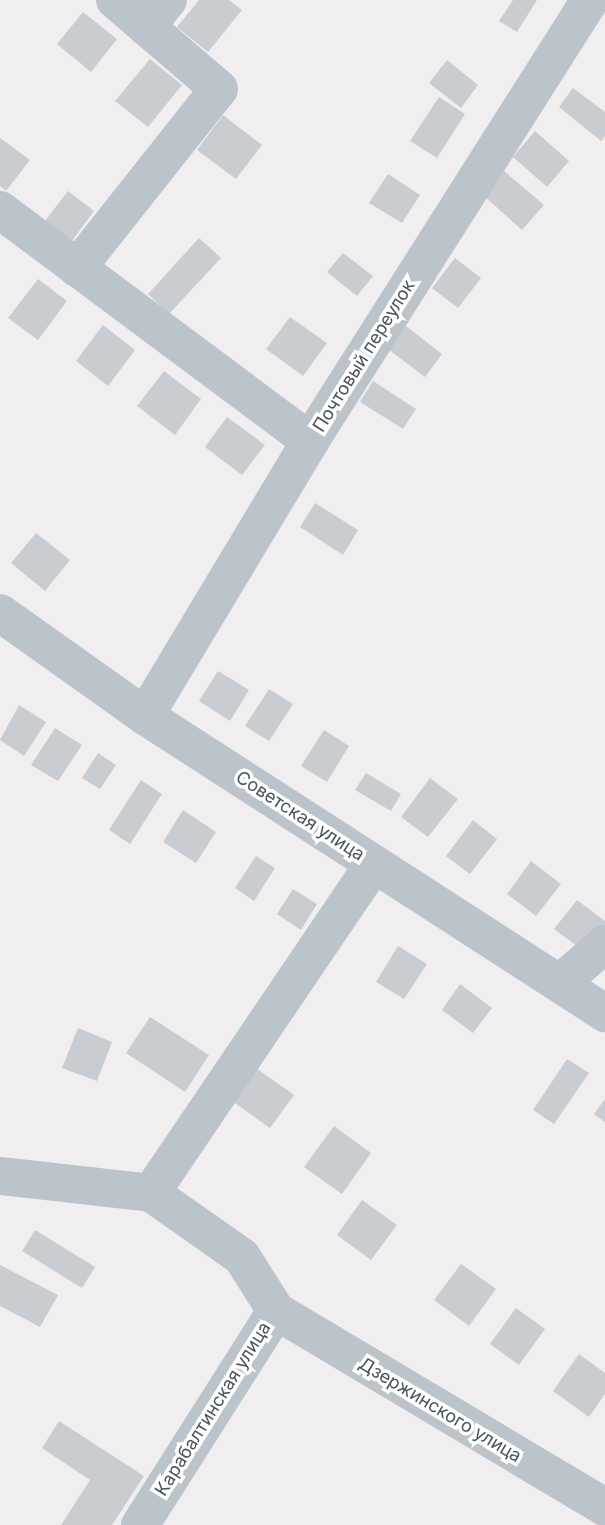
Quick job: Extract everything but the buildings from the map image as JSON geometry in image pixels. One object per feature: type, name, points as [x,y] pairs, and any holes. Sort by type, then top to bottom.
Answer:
[{"type":"street","points":[[78,268],[219,89],[157,13],[115,0]]},
{"type":"street","name":"Почтовый переулок","points":[[145,716],[310,441],[590,0]]},
{"type":"street","points":[[0,210],[310,441]]},
{"type":"street","name":"Советская улица","points":[[0,613],[145,716],[605,1013]]},
{"type":"street","points":[[0,1176],[151,1193],[374,864]]},
{"type":"street","points":[[560,983],[605,944]]},
{"type":"street","name":"Карабалтинская улица","points":[[140,1525],[276,1311],[242,1257],[151,1193]]},
{"type":"street","name":"Дзержинского улица","points":[[276,1311],[605,1507]]}]
